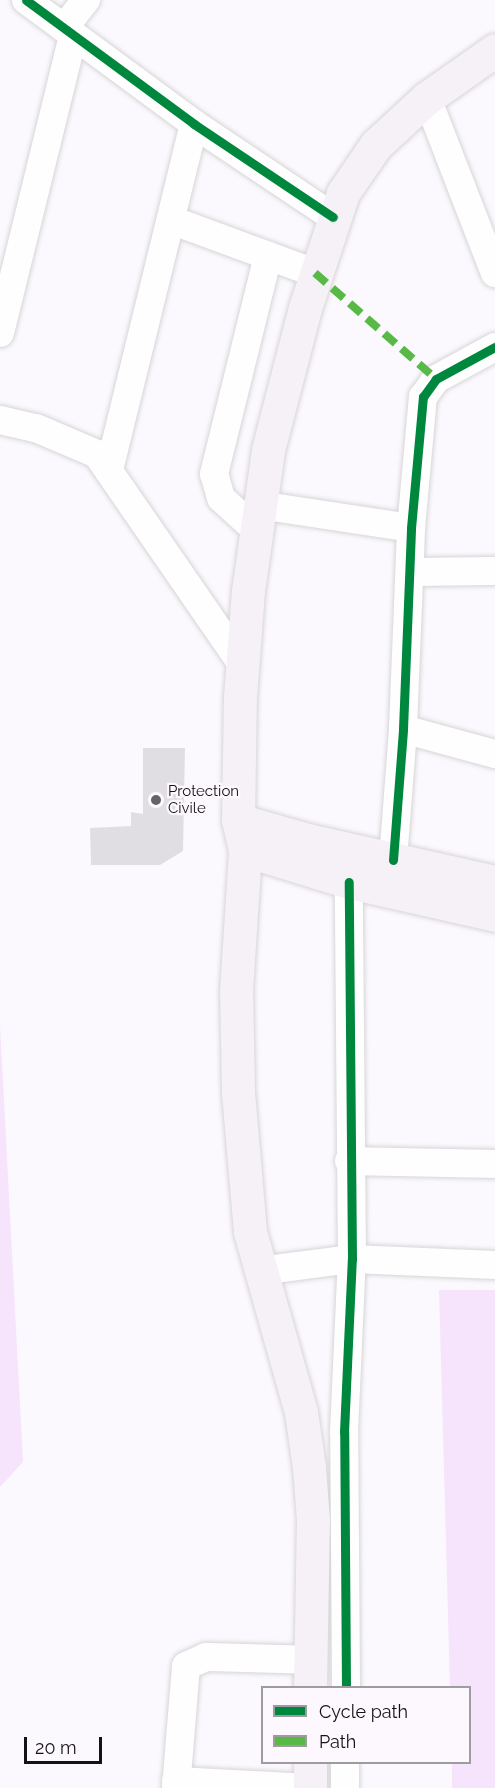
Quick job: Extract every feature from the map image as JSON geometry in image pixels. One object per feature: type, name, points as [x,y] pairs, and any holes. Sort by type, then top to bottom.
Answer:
[{"type":"main road","points":[[311,1674],[313,1520],[301,1412],[259,1271],[244,1180],[238,1091],[236,991],[242,835],[243,666],[258,518],[268,450],[315,273],[343,193],[376,145],[427,98],[495,50]]},
{"type":"main road","points":[[242,835],[393,860],[490,881],[488,914],[349,882],[242,835]]},
{"type":"main road","points":[[310,1764],[310,1788]]},
{"type":"street","points":[[26,0],[194,124],[333,217]]},
{"type":"street","points":[[0,333],[68,31],[86,0]]},
{"type":"street","points":[[427,98],[495,273]]},
{"type":"street","points":[[109,470],[194,124]]},
{"type":"street","points":[[171,220],[315,273]]},
{"type":"street","points":[[268,256],[214,474],[221,498],[258,518],[411,528]]},
{"type":"street","points":[[393,860],[403,729],[411,528],[426,390],[436,379],[495,347]]},
{"type":"street","points":[[0,420],[82,444],[97,454],[243,666]]},
{"type":"street","points":[[410,572],[495,571]]},
{"type":"street","points":[[403,729],[495,754]]},
{"type":"street","points":[[346,1686],[344,1432],[352,1259],[349,1161],[349,882]]},
{"type":"street","points":[[349,1161],[495,1164]]},
{"type":"street","points":[[259,1271],[352,1259],[495,1264]]},
{"type":"street","points":[[313,1574],[345,1574]]},
{"type":"street","points":[[310,1788],[176,1785],[186,1666],[206,1657],[311,1674]]},
{"type":"street","points":[[345,1764],[345,1788]]},
{"type":"shaded area","points":[[0,1025],[23,1462],[0,1487]]},
{"type":"shaded area","points":[[439,1290],[495,1290],[495,1788],[452,1788],[452,1764],[471,1764],[471,1686],[450,1686]]},
{"type":"building","points":[[143,748],[185,748],[183,851],[160,865],[91,865],[90,828],[131,826],[131,812],[143,814]]},
{"type":"marked path","points":[[315,273],[436,379]]},
{"type":"cycle path","points":[[26,0],[194,124],[333,217]]},
{"type":"cycle path","points":[[393,860],[403,729],[411,528],[423,397],[436,379],[495,347]]},
{"type":"cycle path","points":[[346,1686],[344,1432],[352,1259],[349,882]]},
{"type":"place","name":"Protection Civile","points":[[156,800]]}]
